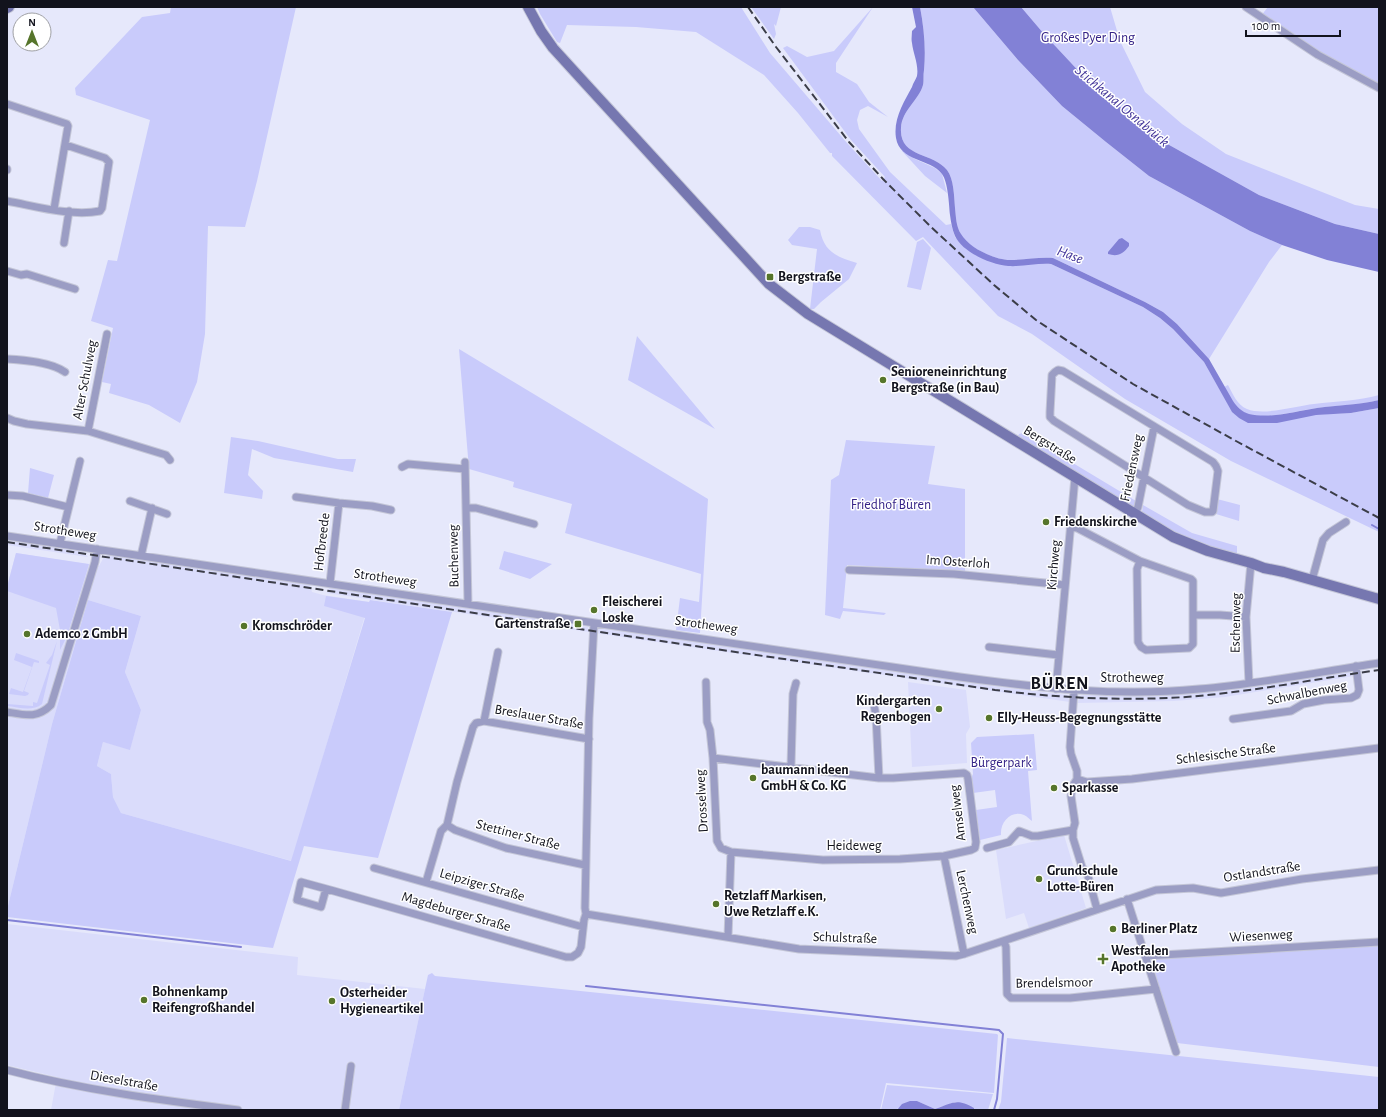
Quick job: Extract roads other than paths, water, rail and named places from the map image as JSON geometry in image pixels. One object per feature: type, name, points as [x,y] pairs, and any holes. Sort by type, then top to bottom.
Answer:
[{"type":"street","name":"Bergstraße","points":[[528,7],[541,31],[553,48],[760,274],[779,293],[808,314],[1173,537],[1190,545],[1252,563],[1264,568],[1284,572],[1379,599]]},
{"type":"street","points":[[1246,7],[1318,55],[1379,88]]},
{"type":"street","points":[[7,104],[67,124],[68,126],[54,209]]},
{"type":"street","points":[[7,202],[69,211],[100,211],[102,208],[109,162],[105,158],[66,145]]},
{"type":"street","points":[[64,243],[69,211]]},
{"type":"street","points":[[7,270],[21,275],[27,274],[75,289]]},
{"type":"street","name":"Alter Schulweg","points":[[88,431],[107,334]]},
{"type":"street","points":[[7,359],[24,360],[59,367],[66,372]]},
{"type":"street","points":[[1058,370],[1063,371],[1213,462],[1218,471],[1213,511],[1205,512],[1195,509],[1144,477],[1054,421],[1050,417],[1052,375],[1055,372],[1058,370]]},
{"type":"street","points":[[7,418],[27,424],[88,431],[166,455],[170,460]]},
{"type":"street","name":"Friedensweg","points":[[1135,514],[1138,507],[1154,427]]},
{"type":"street","points":[[60,543],[80,461]]},
{"type":"street","name":"Buchenweg","points":[[465,462],[468,604]]},
{"type":"street","points":[[402,467],[408,464],[465,469]]},
{"type":"street","name":"Kirchweg","points":[[1056,689],[1075,477]]},
{"type":"street","points":[[7,495],[23,496],[68,507]]},
{"type":"street","name":"Hofbreede","points":[[296,497],[372,506],[391,510]]},
{"type":"street","points":[[130,501],[167,514]]},
{"type":"street","name":"Hofbreede","points":[[330,583],[339,503]]},
{"type":"street","points":[[141,556],[152,508]]},
{"type":"street","name":"Buchenweg","points":[[466,508],[476,508],[534,524]]},
{"type":"street","points":[[1312,580],[1323,540],[1329,533],[1346,522]]},
{"type":"street","points":[[1070,527],[1078,528],[1140,561],[1193,581],[1193,644],[1189,648],[1146,650],[1141,647],[1138,642],[1137,569],[1140,561]]},
{"type":"street","name":"Strotheweg","points":[[7,536],[975,679],[1074,691],[1157,692],[1199,689],[1249,683],[1379,663]]},
{"type":"street","points":[[7,712],[28,715],[37,714],[51,705],[98,550]]},
{"type":"street","name":"Eschenweg","points":[[1249,683],[1246,617],[1252,563]]},
{"type":"street","name":"Im Osterloh","points":[[849,570],[954,574],[1065,584]]},
{"type":"street","points":[[1193,615],[1246,617]]},
{"type":"street","points":[[583,927],[586,914],[584,908],[594,623]]},
{"type":"street","points":[[989,647],[1058,655]]},
{"type":"street","points":[[426,882],[440,830],[447,825],[457,782],[473,727],[476,723],[484,721],[498,652]]},
{"type":"street","name":"Schwalbenweg","points":[[1233,719],[1291,711],[1303,704],[1324,700],[1352,698],[1357,695],[1358,690],[1356,666]]},
{"type":"street","name":"Drosselweg","points":[[706,682],[707,722],[710,730],[713,758],[718,841],[721,848],[731,852]]},
{"type":"street","points":[[791,766],[793,694],[796,683]]},
{"type":"street","points":[[1074,691],[1070,747],[1077,771],[1076,779],[1072,787],[1075,823],[1073,838],[1082,867],[1088,876],[1097,909],[1127,899],[1176,1052]]},
{"type":"street","points":[[713,758],[791,766],[879,778],[876,716],[874,705]]},
{"type":"street","name":"Breslauer Straße","points":[[484,721],[589,739]]},
{"type":"street","name":"Schlesische Straße","points":[[1076,779],[1087,782],[1132,779],[1379,748]]},
{"type":"street","name":"Amselweg","points":[[879,778],[960,773],[967,775],[976,842],[975,848]]},
{"type":"street","name":"Stettiner Straße","points":[[447,825],[455,830],[506,848],[586,865]]},
{"type":"street","points":[[987,848],[1009,842],[1019,831],[1032,836],[1038,836],[1073,830]]},
{"type":"street","name":"Heideweg","points":[[731,852],[823,860],[900,859],[944,856],[975,848]]},
{"type":"street","points":[[728,937],[731,852]]},
{"type":"street","name":"Lerchenweg","points":[[944,856],[964,954]]},
{"type":"street","name":"Leipziger Straße","points":[[374,868],[583,927]]},
{"type":"street","name":"Ostlandstraße","points":[[1127,899],[1156,890],[1193,888],[1221,892],[1308,878],[1379,870]]},
{"type":"street","name":"Magdeburger Straße","points":[[326,889],[566,957],[572,957],[578,953],[581,947],[583,927]]},
{"type":"street","name":"Schulstraße","points":[[586,914],[799,949],[956,956],[1097,909]]},
{"type":"street","name":"Brendelsmoor","points":[[1004,941],[1006,947],[1007,994],[1011,998],[1070,998],[1156,989]]},
{"type":"street","name":"Wiesenweg","points":[[1146,956],[1379,942]]},
{"type":"street","points":[[346,1110],[351,1066]]},
{"type":"street","name":"Dieselstraße","points":[[7,1070],[42,1079],[131,1096],[238,1110]]},
{"type":"waterway","points":[[1372,525],[1379,529]]},
{"type":"waterway","points":[[7,920],[241,947]]},
{"type":"waterway","points":[[586,986],[999,1030],[1003,1034],[997,1099],[994,1110]]},
{"type":"railway","points":[[748,7],[776,47],[849,142],[883,179],[931,227],[994,285],[1036,320],[1133,384],[1379,518]]},
{"type":"railway","points":[[7,542],[593,631],[995,690],[1043,695],[1114,699],[1186,697],[1259,689],[1379,670]]},
{"type":"place","name":"Bergstraße","points":[[770,277]]},
{"type":"place","name":"Senioreneinrichtung Bergstraße (in Bau)","points":[[883,380]]},
{"type":"place","name":"Friedenskirche","points":[[1046,522]]},
{"type":"place","name":"Fleischerei Loske","points":[[594,610]]},
{"type":"place","name":"Gartenstraße","points":[[578,624]]},
{"type":"place","name":"Kromschröder","points":[[244,626]]},
{"type":"place","name":"Ademco 2 GmbH","points":[[27,634]]},
{"type":"place","name":"Kindergarten Regenbogen","points":[[939,709]]},
{"type":"place","name":"Elly-Heuss-Begegnungsstätte","points":[[989,718]]},
{"type":"place","name":"baumann ideen GmbH & Co. KG","points":[[753,778]]},
{"type":"place","name":"Sparkasse","points":[[1054,788]]},
{"type":"place","name":"Grundschule Lotte-Büren","points":[[1039,879]]},
{"type":"place","name":"Retzlaff Markisen, Uwe Retzlaff e.K.","points":[[716,904]]},
{"type":"place","name":"Berliner Platz","points":[[1113,929]]},
{"type":"place","name":"Westfalen Apotheke","points":[[1103,959]]},
{"type":"place","name":"Bohnenkamp Reifengroßhandel","points":[[144,1000]]},
{"type":"place","name":"Osterheider Hygieneartikel","points":[[332,1001]]},
{"type":"district","name":"BÜREN","points":[[1060,684]]},
{"type":"park label","name":"Großes Pyer Ding","points":[[1088,38]]},
{"type":"park label","name":"Friedhof Büren","points":[[891,505]]},
{"type":"park label","name":"Bürgerpark","points":[[1001,763]]},
{"type":"water label","name":"Stichkanal Osnabrück","points":[[1122,106]]},
{"type":"water label","name":"Hase","points":[[1070,255]]}]
